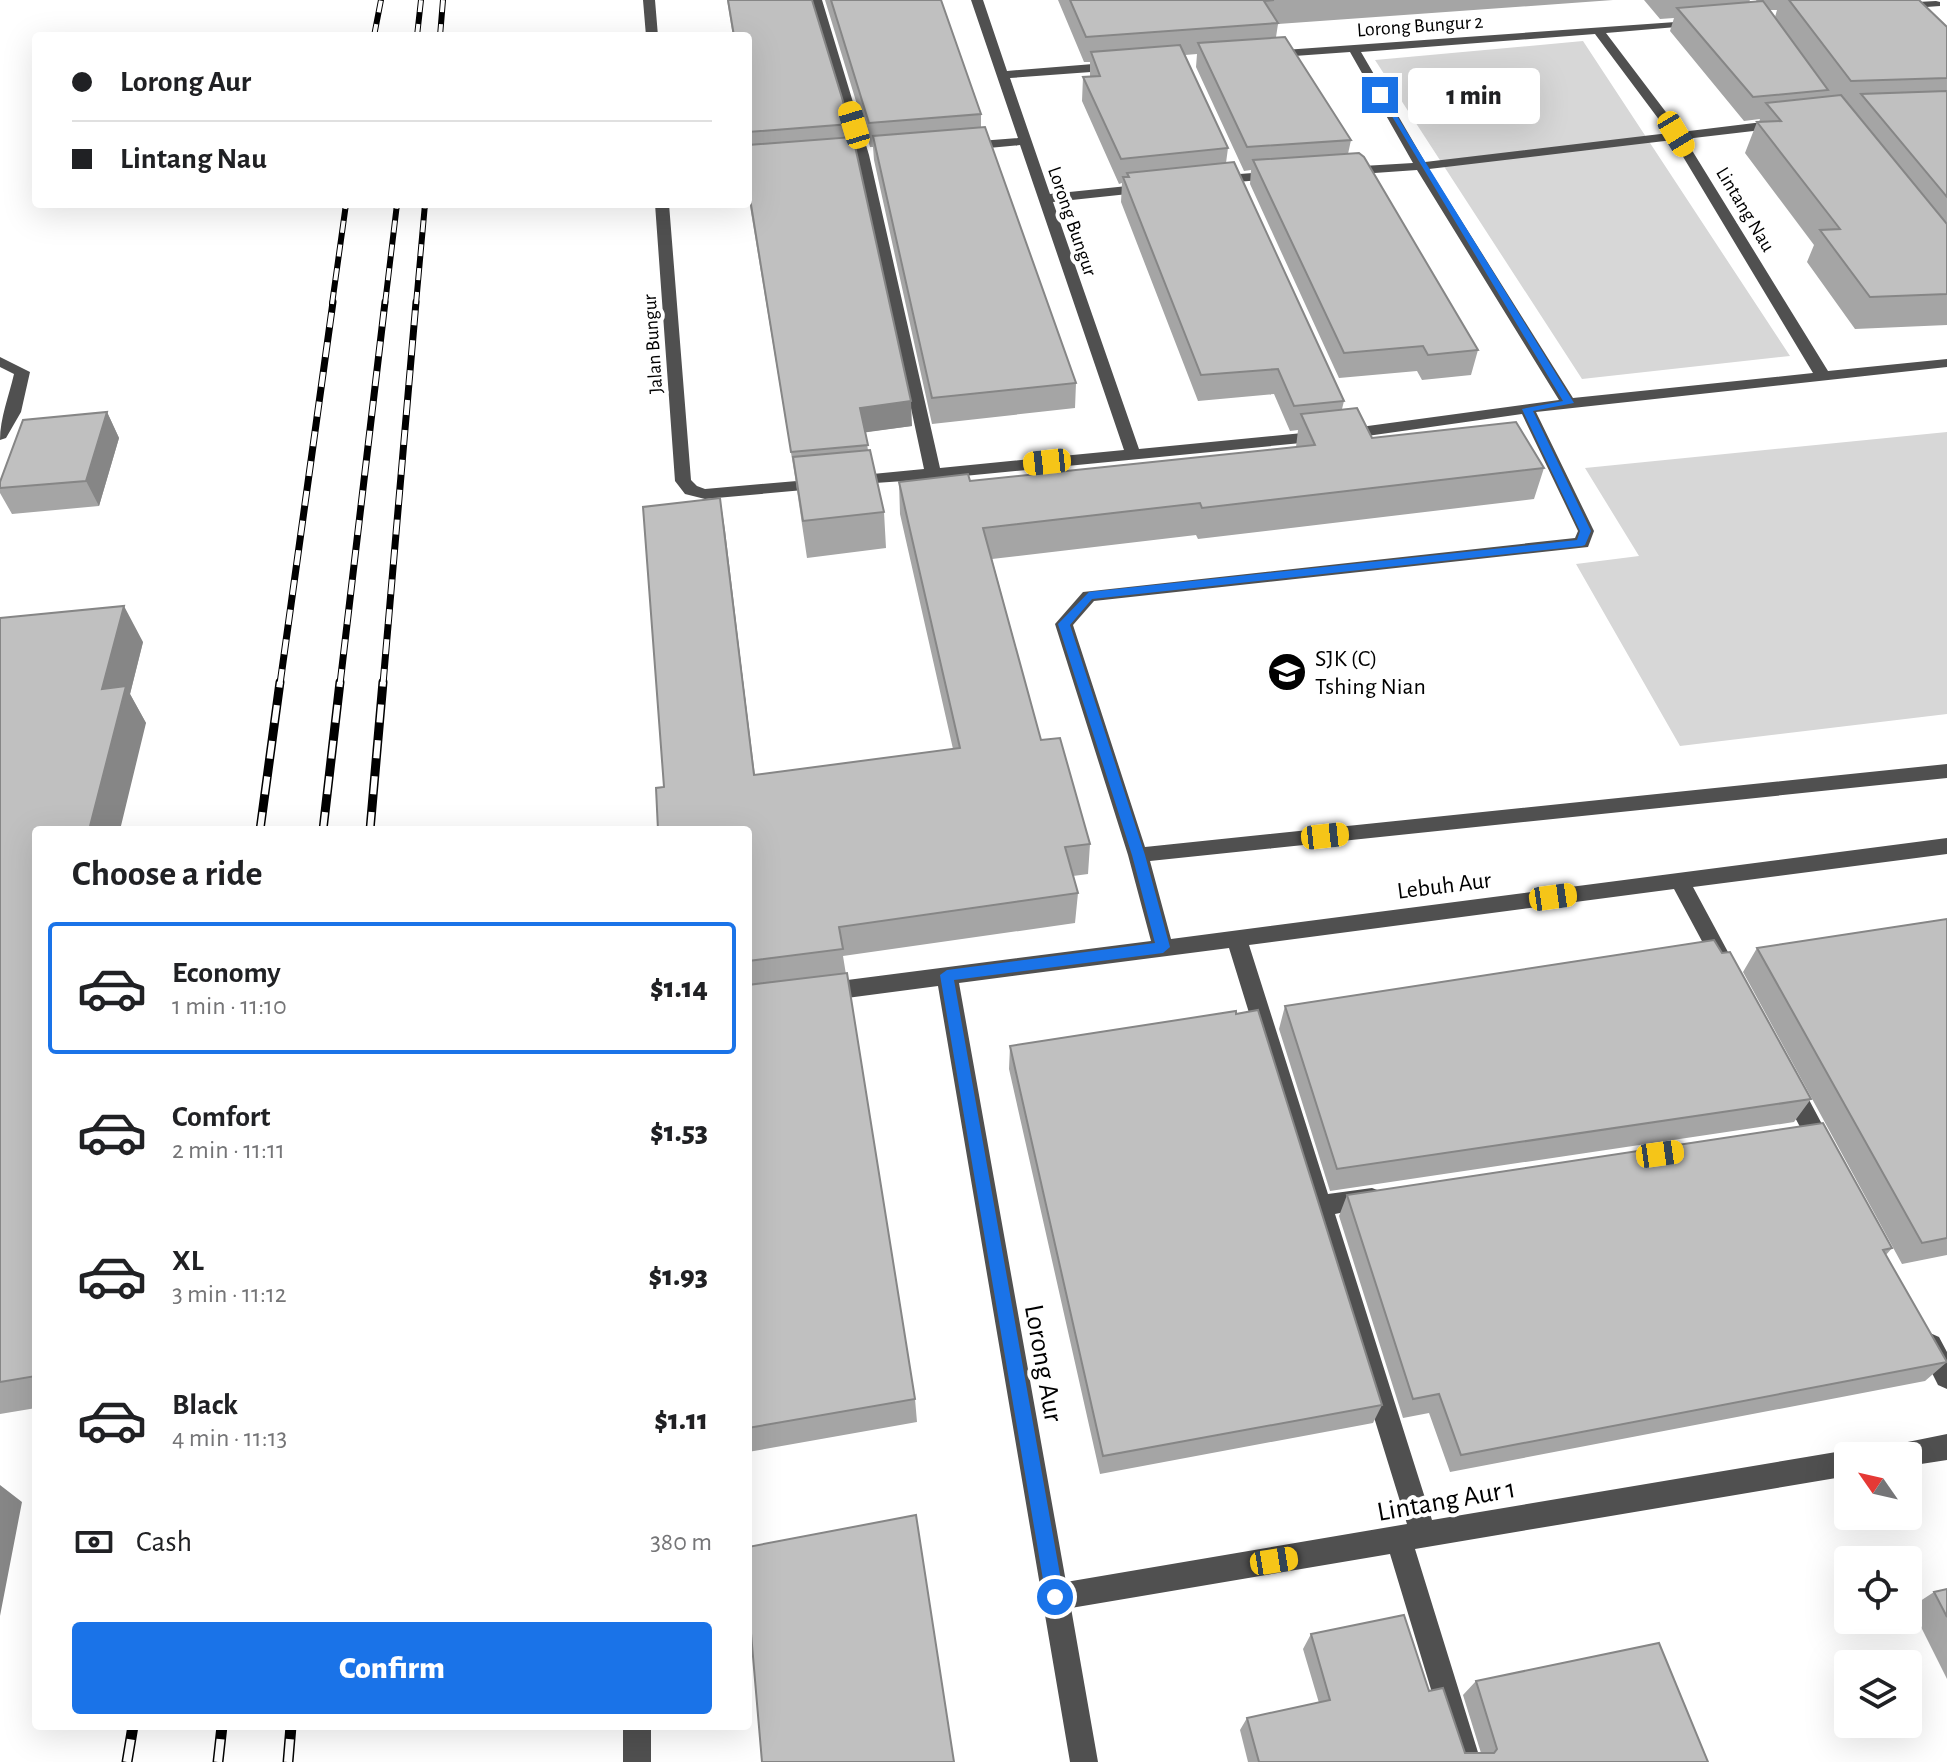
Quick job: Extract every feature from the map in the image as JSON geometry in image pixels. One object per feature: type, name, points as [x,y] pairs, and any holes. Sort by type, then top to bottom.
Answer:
[{"type":"street","points":[[649,0],[652,32]]},
{"type":"street","points":[[816,0],[863,155],[933,474],[1133,454],[1349,426],[1947,363]]},
{"type":"street","name":"Lorong Bungur","points":[[977,0],[1133,454]]},
{"type":"street","points":[[1888,7],[1934,2],[1939,16]]},
{"type":"street","name":"Lorong Bungur 2","points":[[1261,55],[1716,20]]},
{"type":"street","name":"Lintang Nau","points":[[1598,30],[1676,134],[1823,376]]},
{"type":"street","points":[[1353,48],[1421,166],[1569,403]]},
{"type":"street","points":[[1002,75],[1139,65]]},
{"type":"street","points":[[1329,172],[1421,166],[1786,123]]},
{"type":"street","points":[[951,147],[1025,141]]},
{"type":"street","points":[[1193,183],[1299,174]]},
{"type":"street","points":[[1044,199],[1163,186]]},
{"type":"street","name":"Jalan Bungur","points":[[662,208],[683,481],[691,490],[705,494],[933,474]]},
{"type":"street","points":[[0,361],[22,372],[0,435]]},
{"type":"street","points":[[1163,947],[1138,855],[1064,624],[1089,596],[1582,543],[1586,531],[1527,409]]},
{"type":"street","points":[[1138,855],[1947,771]]},
{"type":"street","name":"Lebuh Aur","points":[[809,994],[1946,848]]},
{"type":"street","points":[[1679,880],[1739,992]]},
{"type":"street","points":[[1236,938],[1320,1206],[1412,1537],[1467,1762]]},
{"type":"street","name":"Lorong Aur","points":[[947,975],[1084,1762]]},
{"type":"street","points":[[1784,1075],[1836,1172]]},
{"type":"street","points":[[1783,1135],[1814,1131]]},
{"type":"street","points":[[1320,1206],[1397,1194]]},
{"type":"street","points":[[1917,1322],[1947,1377]]},
{"type":"street","points":[[1922,1451],[1947,1447]]},
{"type":"street","name":"Lintang Aur 1","points":[[1055,1597],[1834,1465]]},
{"type":"street","points":[[637,1730],[637,1762]]},
{"type":"shaded area","points":[[1583,41],[1790,356],[1582,379],[1375,60]]},
{"type":"shaded area","points":[[1947,432],[1947,714],[1680,746],[1576,564],[1639,556],[1585,468]]},
{"type":"building","points":[[728,0],[812,0],[850,124],[752,132],[752,32],[733,32]]},
{"type":"building","points":[[831,0],[941,0],[981,114],[869,123]]},
{"type":"building","points":[[1070,0],[1274,0],[1264,1],[1278,23],[1086,37]]},
{"type":"building","points":[[1789,0],[1919,0],[1947,27],[1947,78],[1851,81]]},
{"type":"building","points":[[1763,1],[1828,90],[1753,97],[1677,8]]},
{"type":"building","points":[[1285,37],[1351,140],[1247,147],[1198,43]]},
{"type":"building","points":[[1180,45],[1228,148],[1121,159],[1083,77],[1100,76],[1091,52]]},
{"type":"building","points":[[1947,91],[1947,197],[1861,94]]},
{"type":"building","points":[[1841,95],[1947,224],[1947,294],[1870,297],[1820,230],[1840,229],[1757,122],[1781,121],[1766,103]]},
{"type":"building","points":[[985,127],[1076,383],[932,398],[873,136]]},
{"type":"building","points":[[853,137],[911,401],[860,408],[868,445],[791,452],[752,208],[752,145]]},
{"type":"building","points":[[1359,153],[1478,350],[1428,355],[1423,346],[1344,353],[1253,160]]},
{"type":"building","points":[[1234,162],[1344,401],[1294,406],[1278,369],[1201,375],[1123,177],[1129,177],[1127,173]]},
{"type":"building","points":[[1357,408],[1372,438],[1516,422],[1544,468],[1202,508],[1200,503],[983,528],[1041,740],[1060,738],[1090,844],[1065,847],[1078,893],[839,927],[843,949],[752,960],[752,826],[658,826],[656,788],[664,787],[643,507],[720,498],[754,775],[960,748],[899,482],[968,474],[970,481],[1315,445],[1301,414]]},
{"type":"building","points":[[107,412],[86,481],[0,488],[23,420]]},
{"type":"building","points":[[870,450],[884,512],[803,521],[793,457]]},
{"type":"building","points":[[124,606],[102,689],[126,686],[90,826],[32,826],[32,1377],[0,1382],[0,618]]},
{"type":"building","points":[[1947,919],[1947,1238],[1922,1243],[1757,948]]},
{"type":"building","points":[[1714,940],[1722,953],[1730,952],[1811,1099],[1337,1169],[1285,1006]]},
{"type":"building","points":[[847,973],[915,1399],[752,1427],[752,985]]},
{"type":"building","points":[[1258,1010],[1382,1405],[1103,1456],[1010,1046]]},
{"type":"building","points":[[1823,1123],[1892,1248],[1883,1250],[1947,1362],[1461,1455],[1439,1394],[1413,1399],[1347,1195]]},
{"type":"building","points":[[916,1515],[954,1762],[762,1762],[752,1645],[752,1546]]},
{"type":"building","points":[[1947,1589],[1947,1617],[1934,1592]]},
{"type":"building","points":[[1404,1615],[1429,1691],[1443,1688],[1465,1753],[1494,1753],[1497,1749],[1476,1681],[1659,1643],[1708,1762],[1259,1762],[1247,1718],[1330,1700],[1311,1634]]},
{"type":"railway","points":[[375,32],[381,0]]},
{"type":"railway","points":[[417,32],[421,0]]},
{"type":"railway","points":[[440,32],[443,0]]},
{"type":"railway","points":[[332,304],[345,208]]},
{"type":"railway","points":[[385,304],[397,208]]},
{"type":"railway","points":[[416,304],[425,208]]},
{"type":"railway","points":[[280,684],[333,302]]},
{"type":"railway","points":[[340,684],[385,302]]},
{"type":"railway","points":[[383,684],[416,302]]},
{"type":"railway","points":[[261,826],[280,682]]},
{"type":"railway","points":[[323,826],[340,682]]},
{"type":"railway","points":[[370,826],[383,682]]},
{"type":"railway","points":[[127,1762],[132,1730]]},
{"type":"railway","points":[[218,1762],[222,1730]]},
{"type":"railway","points":[[288,1762],[291,1730]]},
{"type":"place","name":"SJK (C) Tshing Nian","points":[[1287,672]]},
{"type":"route","points":[[1055,1597],[947,975],[1163,947],[1138,855],[1064,624],[1089,596],[1582,543],[1586,531],[1527,409],[1569,403],[1380,95]]}]
